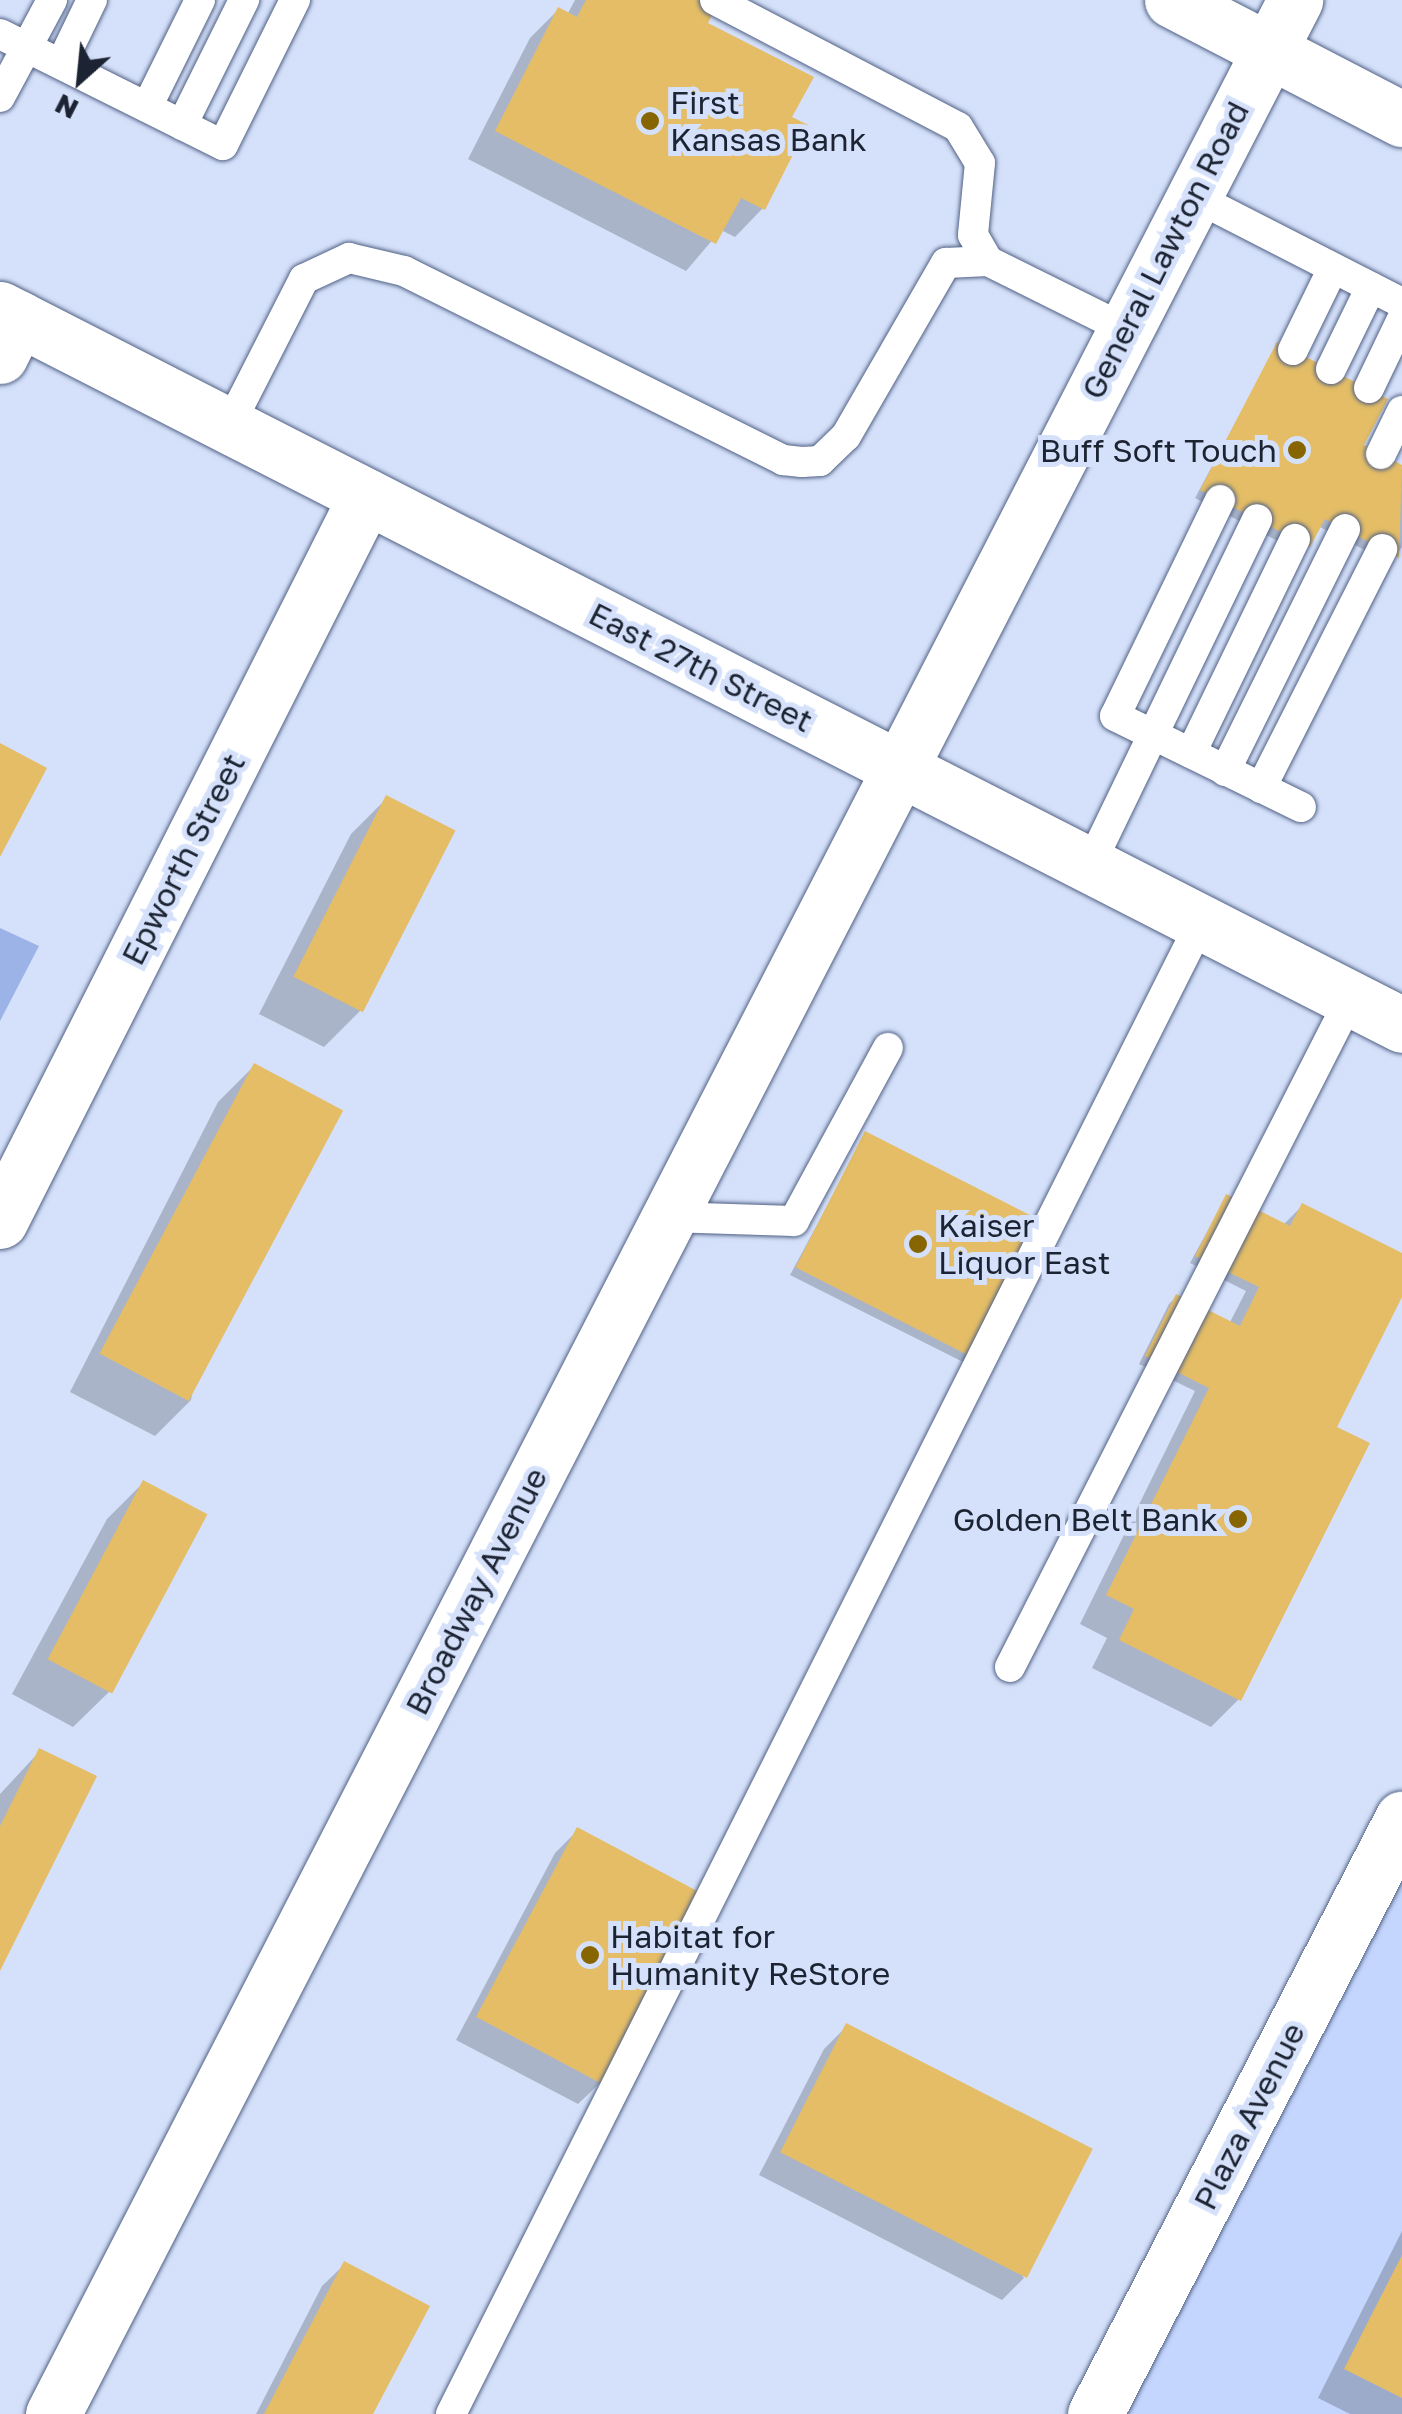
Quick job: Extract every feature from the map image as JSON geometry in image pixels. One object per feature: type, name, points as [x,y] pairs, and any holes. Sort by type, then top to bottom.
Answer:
[{"type":"street","points":[[1172,0],[1402,118]]},
{"type":"street","name":"General Lawton Road","points":[[898,768],[1295,0]]},
{"type":"street","name":"East 27th Street","points":[[6,328],[229,426],[1402,1025]]},
{"type":"street","name":"Epworth Street","points":[[0,1221],[366,496]]},
{"type":"street","name":"Broadway Avenue","points":[[53,2414],[898,768]]},
{"type":"street","name":"Plaza Avenue","points":[[1095,2414],[1402,1818]]},
{"type":"lane","points":[[0,97],[52,0]]},
{"type":"lane","points":[[61,64],[92,0]]},
{"type":"lane","points":[[147,107],[200,0]]},
{"type":"lane","points":[[182,125],[244,0]]},
{"type":"lane","points":[[0,34],[223,145],[295,0]]},
{"type":"lane","points":[[714,0],[958,127],[980,163],[974,235],[988,261]]},
{"type":"lane","points":[[1193,196],[1402,302]]},
{"type":"lane","points":[[229,426],[304,279],[337,259],[362,258],[404,271],[783,460],[820,461],[846,436],[934,275],[960,258],[988,261],[1125,329]]},
{"type":"lane","points":[[1293,350],[1334,268]]},
{"type":"lane","points":[[1330,369],[1371,287]]},
{"type":"lane","points":[[1369,388],[1402,319]]},
{"type":"lane","points":[[1381,454],[1402,412]]},
{"type":"lane","points":[[1220,500],[1115,716],[1301,808]]},
{"type":"lane","points":[[1090,865],[1258,519]]},
{"type":"lane","points":[[1224,770],[1344,529]]},
{"type":"lane","points":[[1191,754],[1295,540]]},
{"type":"lane","points":[[1261,788],[1382,548]]},
{"type":"lane","points":[[450,2414],[1201,922]]},
{"type":"lane","points":[[1010,1667],[1350,999]]},
{"type":"lane","points":[[668,1217],[794,1221],[888,1048]]},
{"type":"shaded area","points":[[0,928],[39,946],[0,1021]]},
{"type":"shaded area","points":[[1402,1868],[1402,2414],[1113,2414]]},
{"type":"building","name":"First Kansas Bank","points":[[586,0],[720,0],[708,23],[814,77],[792,117],[808,125],[765,210],[741,198],[716,244],[495,131],[558,7],[577,17]]},
{"type":"building","name":"Buff Soft Touch","points":[[1277,342],[1388,399],[1364,445],[1402,465],[1399,558],[1325,519],[1310,547],[1200,490]]},
{"type":"building","points":[[0,743],[47,768],[0,857]]},
{"type":"building","points":[[386,795],[455,830],[363,1012],[293,977]]},
{"type":"building","points":[[254,1063],[343,1110],[189,1401],[100,1353]]},
{"type":"building","name":"Kaiser Liquor East","points":[[865,1131],[1040,1220],[970,1356],[796,1267]]},
{"type":"building","name":"Golden Belt Bank","points":[[1226,1194],[1290,1226],[1302,1203],[1402,1253],[1402,1297],[1337,1427],[1370,1443],[1241,1701],[1119,1640],[1134,1609],[1106,1595],[1209,1388],[1145,1356],[1176,1294],[1240,1326],[1259,1287],[1195,1256]]},
{"type":"building","points":[[143,1480],[207,1514],[112,1694],[48,1659]]},
{"type":"building","points":[[39,1748],[97,1776],[0,1971],[0,1826]]},
{"type":"building","name":"Habitat for Humanity ReStore","points":[[577,1827],[703,1894],[602,2084],[476,2017]]},
{"type":"building","points":[[846,2023],[1093,2149],[1027,2278],[780,2152]]},
{"type":"building","points":[[1402,2255],[1402,2398],[1344,2369]]},
{"type":"building","points":[[344,2261],[430,2306],[373,2414],[264,2414]]},
{"type":"place","name":"First Kansas Bank","points":[[650,121]]},
{"type":"place","name":"Buff Soft Touch","points":[[1297,450]]},
{"type":"place","name":"Kaiser Liquor East","points":[[918,1244]]},
{"type":"place","name":"Golden Belt Bank","points":[[1238,1519]]},
{"type":"place","name":"Habitat for Humanity ReStore","points":[[590,1955]]}]
